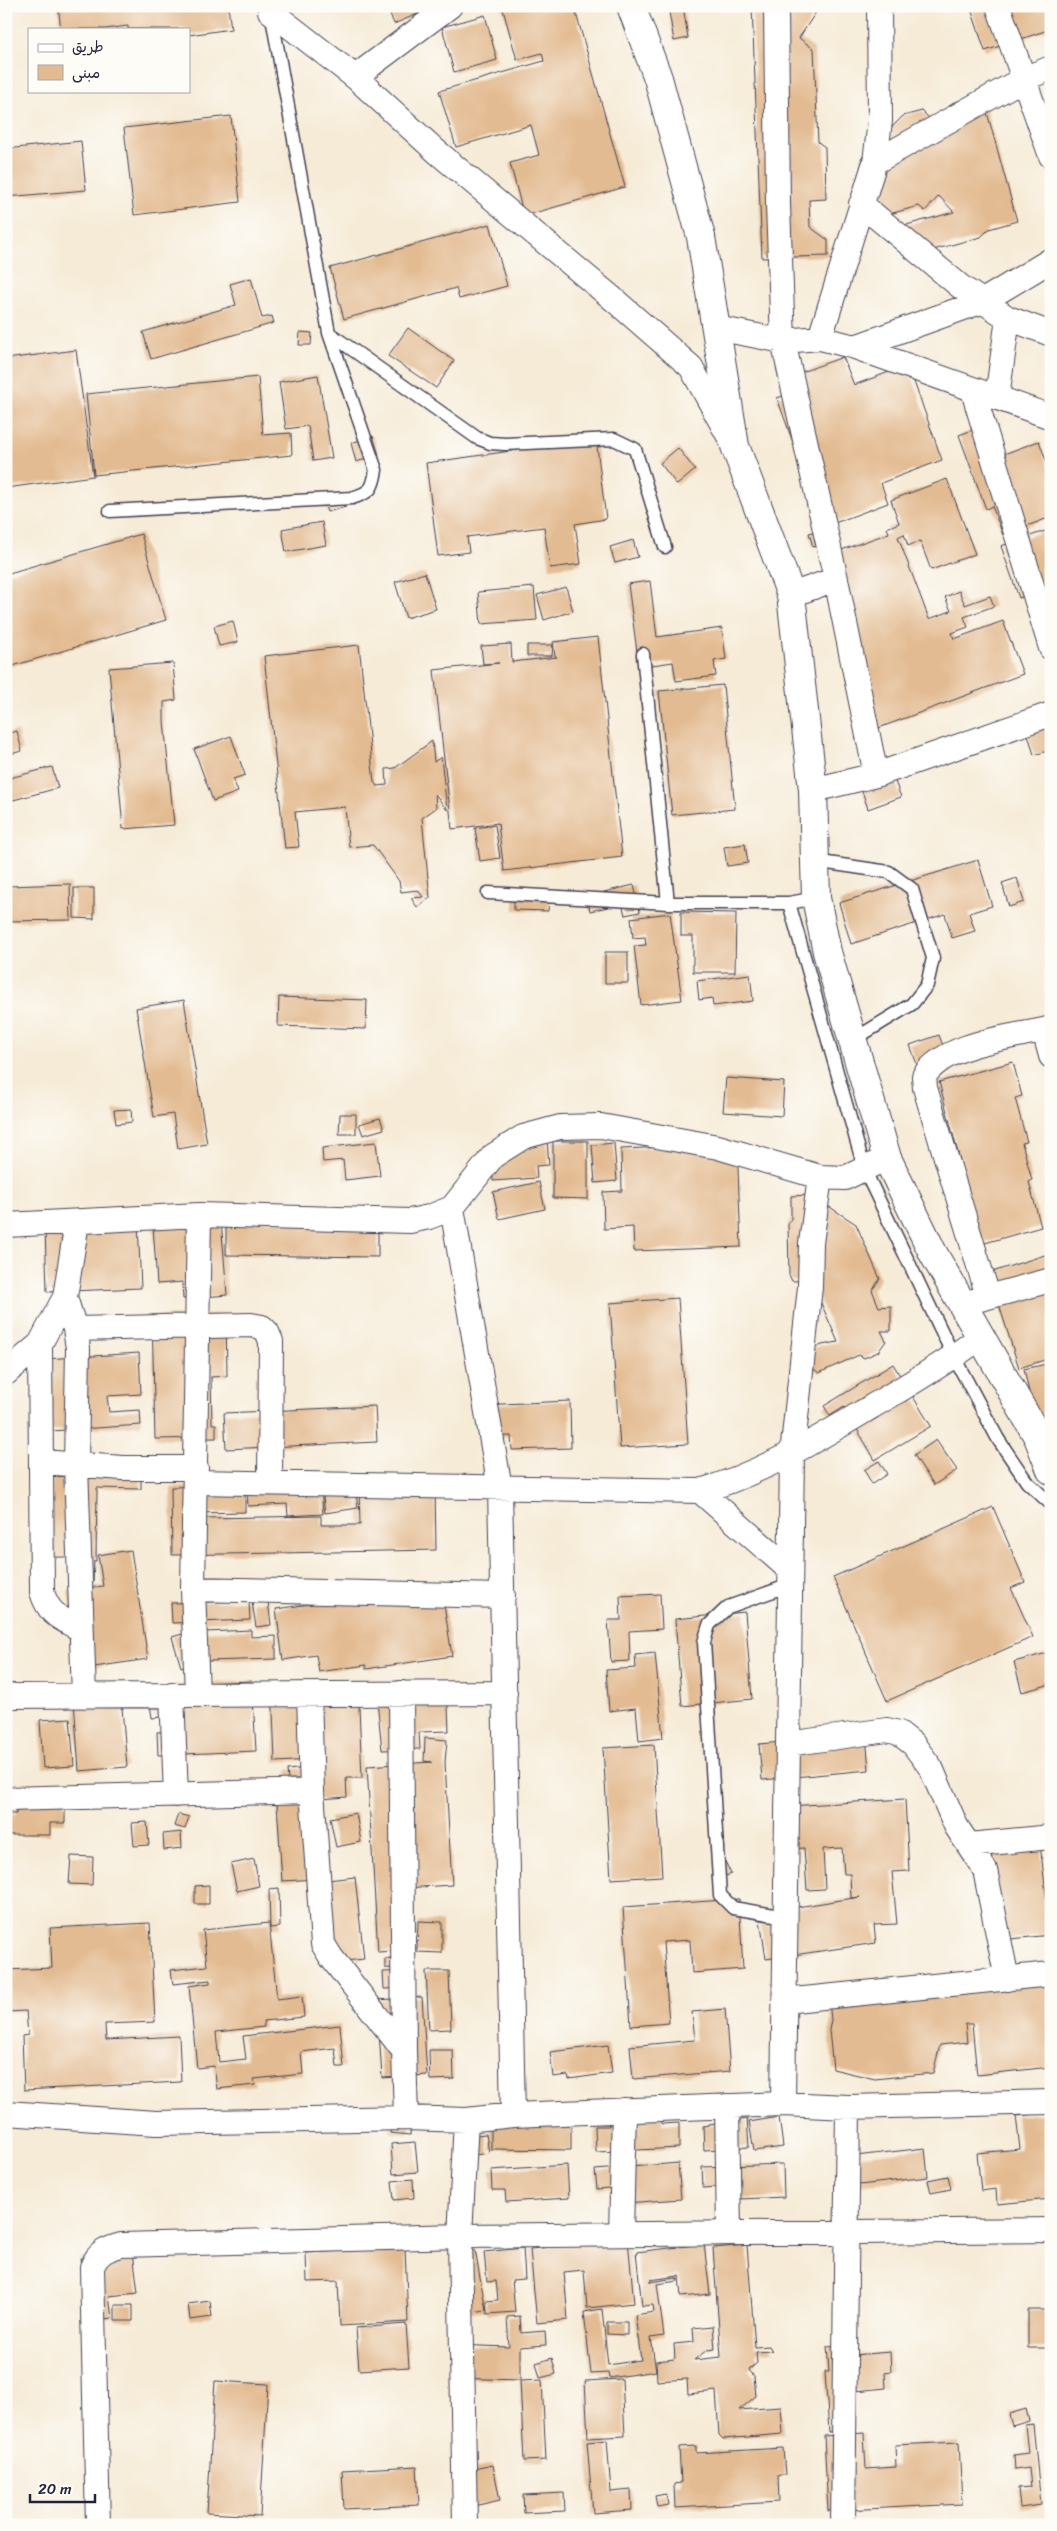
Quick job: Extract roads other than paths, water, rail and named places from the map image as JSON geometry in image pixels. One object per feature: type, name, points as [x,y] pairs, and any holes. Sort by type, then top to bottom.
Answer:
[{"type":"main road","points":[[631,6],[658,78],[683,163],[701,237],[734,446],[791,595],[813,790],[816,898],[827,952],[852,1040],[876,1164],[933,1253],[1038,1437],[1051,1470]]},
{"type":"street","points":[[355,77],[450,6]]},
{"type":"street","points":[[776,6],[778,205],[783,341],[836,579],[876,775]]},
{"type":"street","points":[[820,338],[875,162],[880,121],[878,6]]},
{"type":"street","points":[[998,6],[1051,156]]},
{"type":"street","points":[[270,9],[355,77],[436,151],[612,298],[691,367],[734,446]]},
{"type":"street","points":[[875,162],[1023,79],[1051,68]]},
{"type":"street","points":[[861,204],[961,287],[1008,318],[1051,334]]},
{"type":"street","points":[[855,347],[983,301],[1051,260]]},
{"type":"street","points":[[997,398],[1008,318]]},
{"type":"street","points":[[716,328],[783,341],[820,338],[855,347],[973,391],[1051,417]]},
{"type":"street","points":[[973,391],[1051,648]]},
{"type":"street","points":[[791,595],[836,579]]},
{"type":"street","points":[[813,790],[876,775],[1051,714]]},
{"type":"street","points":[[988,1296],[925,1088],[924,1076],[929,1068],[944,1057],[960,1050],[1047,1029],[1051,1056]]},
{"type":"street","points":[[6,1225],[199,1215],[410,1221],[429,1217],[452,1208],[493,1156],[523,1137],[560,1127],[600,1126],[718,1147],[820,1177],[845,1178],[876,1164]]},
{"type":"street","points":[[783,2104],[792,1455],[810,1287],[811,1243],[820,1177]]},
{"type":"street","points":[[452,1208],[500,1488],[514,2115]]},
{"type":"street","points":[[197,1694],[194,1589],[199,1215]]},
{"type":"street","points":[[6,1373],[40,1344],[64,1297],[77,1222]]},
{"type":"street","points":[[962,1304],[1051,1280]]},
{"type":"street","points":[[64,1297],[78,1348],[76,1465],[80,1629],[84,1696]]},
{"type":"street","points":[[74,1329],[251,1324],[262,1327],[267,1332],[270,1341],[270,1483]]},
{"type":"street","points":[[41,1462],[270,1483],[700,1491],[732,1482],[792,1455],[954,1357],[981,1337]]},
{"type":"street","points":[[40,1344],[42,1592],[46,1606],[56,1616],[80,1629]]},
{"type":"street","points":[[700,1491],[790,1578]]},
{"type":"street","points":[[194,1589],[503,1596]]},
{"type":"street","points":[[400,1693],[406,2118]]},
{"type":"street","points":[[6,1696],[505,1693]]},
{"type":"street","points":[[172,1694],[176,1795]]},
{"type":"street","points":[[309,1695],[312,1791],[323,1944],[331,1958],[404,2051]]},
{"type":"street","points":[[788,1744],[887,1730],[899,1733],[913,1744],[931,1768],[951,1818],[985,1870],[1006,1979]]},
{"type":"street","points":[[6,1799],[312,1791]]},
{"type":"street","points":[[969,1845],[1051,1837]]},
{"type":"street","points":[[784,2001],[1051,1974]]},
{"type":"street","points":[[6,2113],[156,2123],[406,2118],[466,2120],[514,2115],[783,2104],[848,2107],[1051,2102]]},
{"type":"street","points":[[727,2106],[729,2233]]},
{"type":"street","points":[[843,2525],[848,2107]]},
{"type":"street","points":[[621,2234],[624,2110]]},
{"type":"street","points":[[465,2525],[460,2236],[466,2120]]},
{"type":"street","points":[[98,2525],[92,2267],[97,2256],[106,2250],[121,2245],[460,2236],[1051,2230]]},
{"type":"lane","points":[[110,511],[352,498],[364,494],[373,486],[376,470],[329,333],[270,9]]},
{"type":"lane","points":[[329,333],[477,438],[490,443],[614,439],[635,449],[665,547]]},
{"type":"lane","points":[[643,654],[668,903]]},
{"type":"lane","points":[[814,861],[889,872],[912,889],[933,958],[927,985],[912,1004],[852,1040]]},
{"type":"lane","points":[[488,893],[668,903],[789,903],[816,898]]},
{"type":"lane","points":[[789,903],[876,1164],[954,1357],[1012,1460],[1027,1482],[1051,1504]]},
{"type":"lane","points":[[786,1917],[733,1908],[720,1895],[704,1642],[709,1625],[728,1607],[790,1578]]}]
